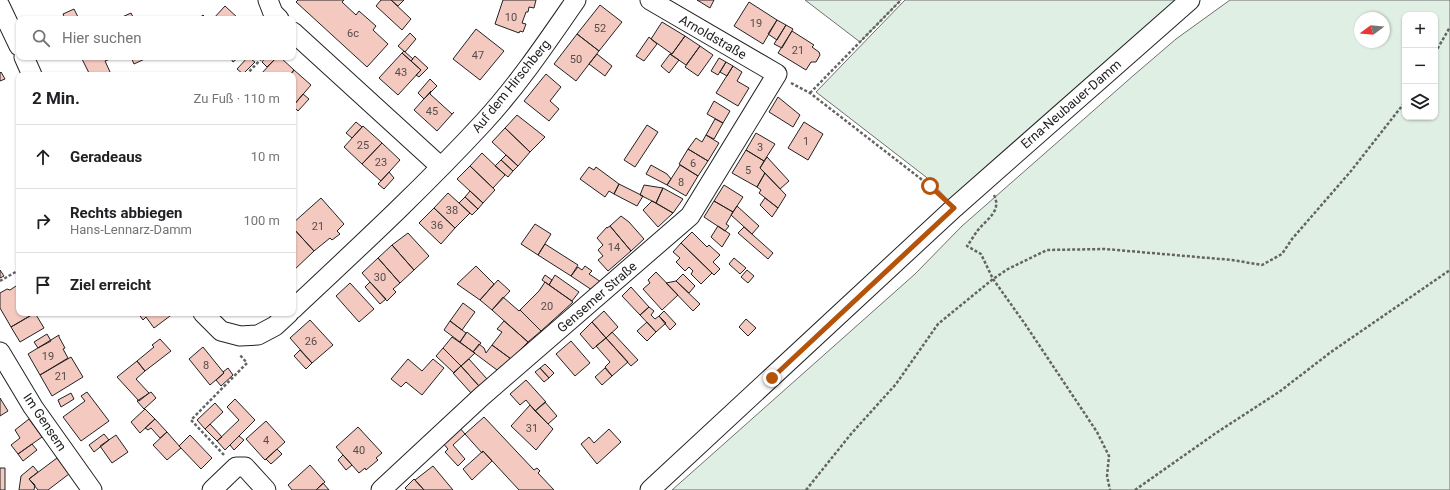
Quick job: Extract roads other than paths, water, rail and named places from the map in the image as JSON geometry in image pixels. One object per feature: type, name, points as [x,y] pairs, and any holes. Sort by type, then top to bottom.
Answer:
[{"type":"street","points":[[268,0],[273,13],[276,16]]},
{"type":"street","name":"Auf dem Hirschberg","points":[[296,306],[441,167],[484,122],[534,61],[576,0]]},
{"type":"street","name":"Arnoldstraße","points":[[650,0],[777,74]]},
{"type":"street","name":"Erna-Neubauer-Damm","points":[[650,490],[986,178],[1190,0]]},
{"type":"street","points":[[0,6],[16,40]]},
{"type":"street","points":[[296,35],[441,167]]},
{"type":"street","points":[[25,60],[31,72]]},
{"type":"street","name":"Gensemer Straße","points":[[381,490],[481,398],[690,216],[777,74]]},
{"type":"street","points":[[206,316],[221,331],[240,336],[258,335],[275,326],[286,316]]},
{"type":"street","name":"Im Gensem","points":[[0,352],[33,407],[92,490]]},
{"type":"street","points":[[212,490],[236,467],[245,467],[266,490]]}]
